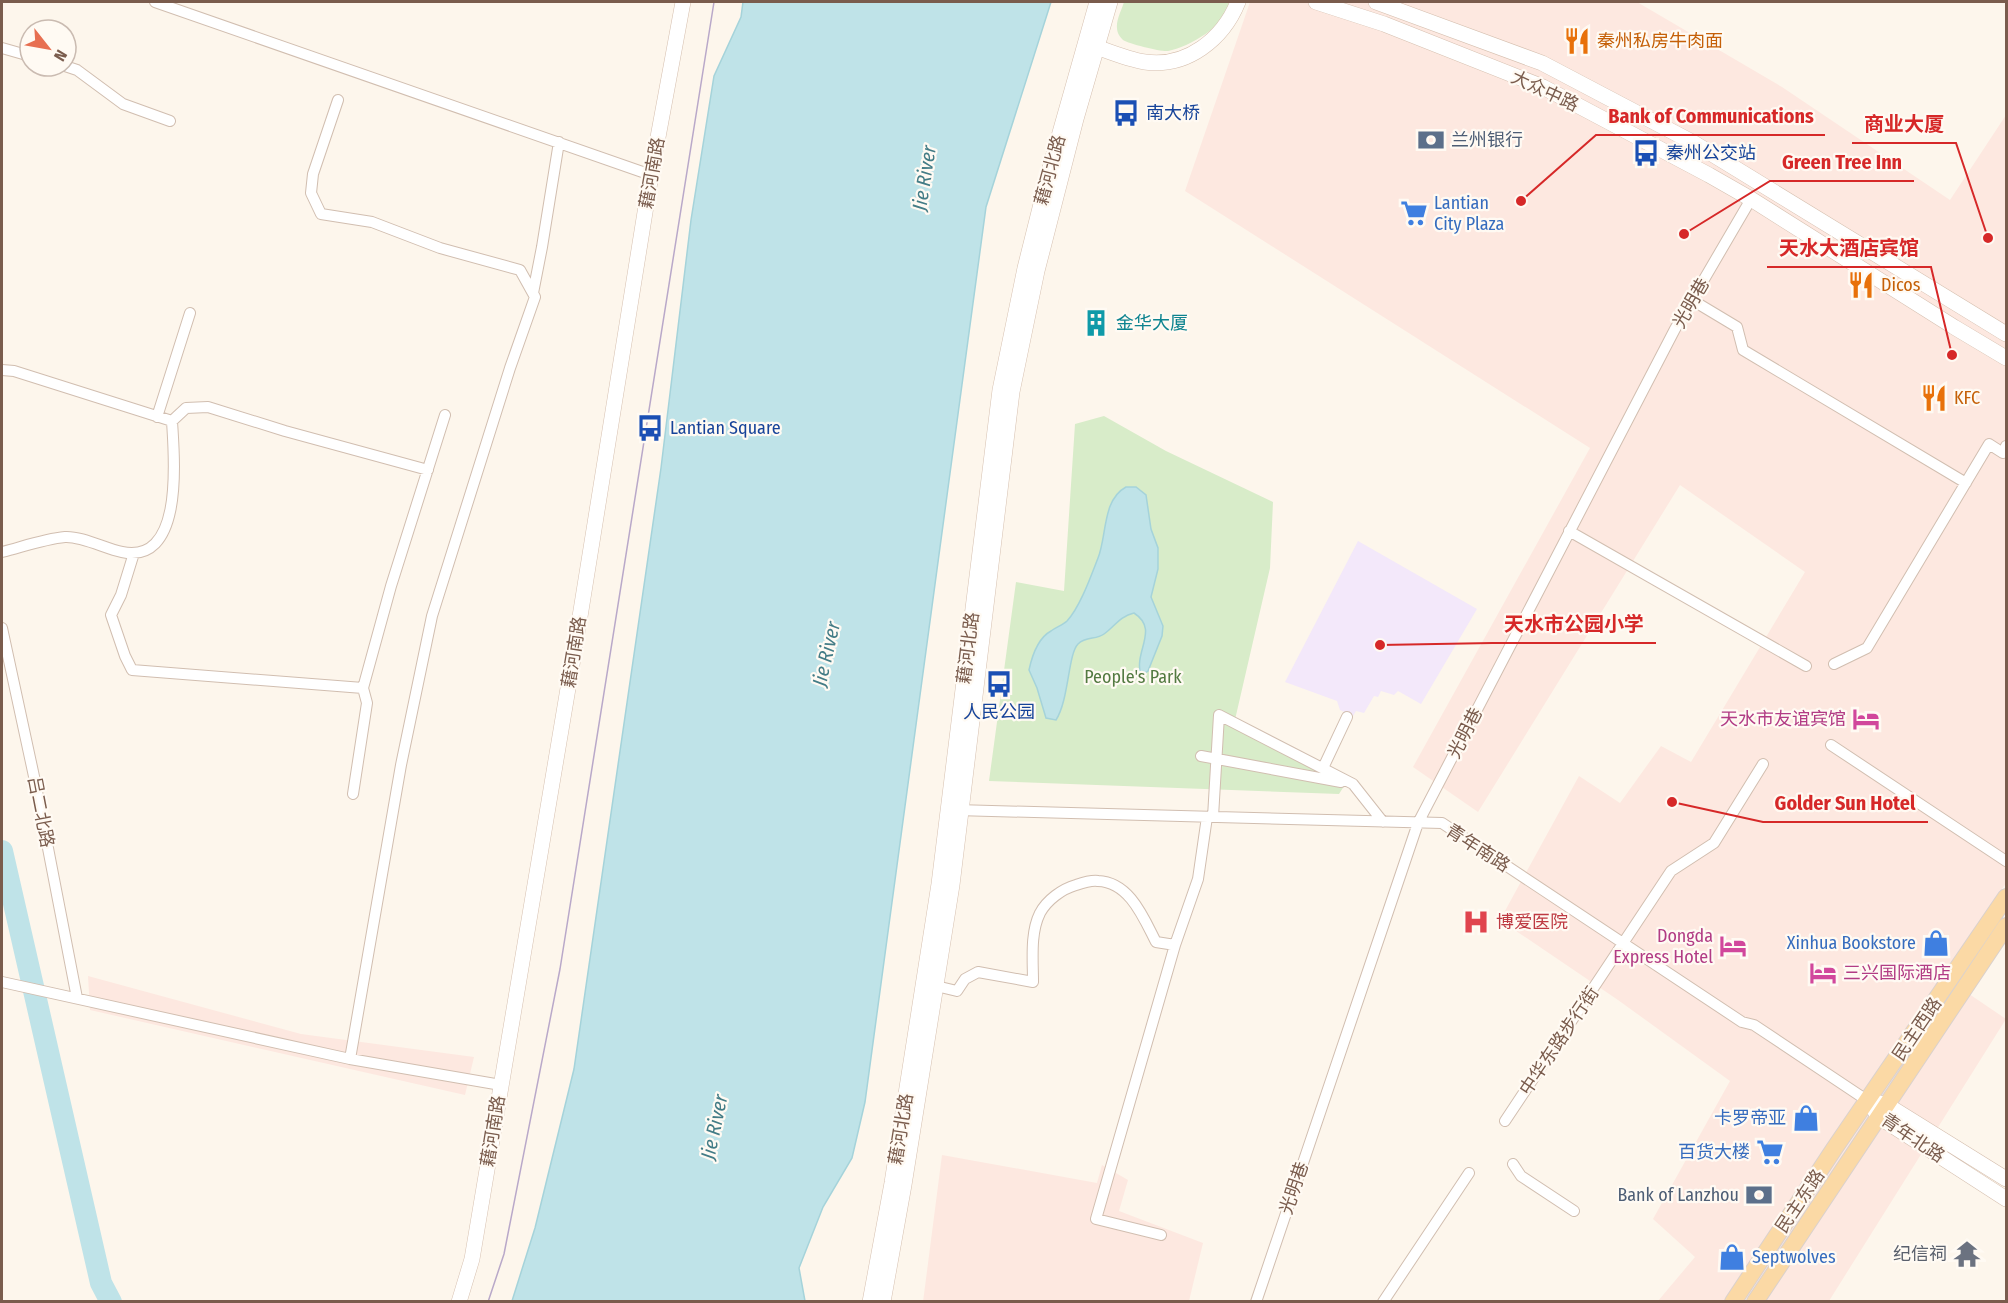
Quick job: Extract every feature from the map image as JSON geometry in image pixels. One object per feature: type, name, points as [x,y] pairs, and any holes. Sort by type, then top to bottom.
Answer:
[{"type":"main road","name":"藉河南路","points":[[459,1302],[472,1259],[580,617],[651,176],[683,2]]},
{"type":"main road","name":"藉河北路","points":[[870,1302],[901,1128],[939,884],[954,810],[1012,392],[1036,271],[1090,45],[1097,2]]},
{"type":"main road","name":"藉河北路","points":[[1090,45],[1110,2]]},
{"type":"main road","points":[[1090,45],[1145,62],[1173,61],[1199,51],[1221,33],[1238,2]]},
{"type":"main road","name":"大众中路","points":[[1316,2],[1384,24],[1543,87],[1751,199],[2001,354]]},
{"type":"main road","name":"大众中路","points":[[1376,2],[1542,63],[1654,121],[1719,157],[2006,334]]},
{"type":"main road","points":[[2001,354],[2006,334]]},
{"type":"main road","name":"藉河北路","points":[[883,1302],[952,885],[954,810]]},
{"type":"main road","name":"民主西路","points":[[1868,1101],[2007,897]]},
{"type":"main road","name":"民主西路","points":[[1883,1111],[2007,926]]},
{"type":"main road","name":"青年北路","points":[[1868,1101],[2007,1199]]},
{"type":"main road","name":"民主东路","points":[[1733,1302],[1868,1101]]},
{"type":"main road","name":"青年北路","points":[[1883,1111],[2007,1179]]},
{"type":"main road","name":"民主东路","points":[[1755,1302],[1883,1111]]},
{"type":"street","points":[[155,2],[651,176]]},
{"type":"street","points":[[2,48],[18,53]]},
{"type":"street","points":[[78,71],[123,104],[170,121]]},
{"type":"street","points":[[338,99],[313,174],[311,194],[321,214],[372,222],[440,248],[520,270],[536,297],[510,368],[432,616],[401,765],[350,1059]]},
{"type":"street","points":[[533,292],[543,247],[559,142]]},
{"type":"street","name":"光明巷","points":[[1256,1302],[1418,823],[1692,300],[1751,199]]},
{"type":"street","points":[[1692,300],[1737,327],[1743,350],[1966,483]]},
{"type":"street","points":[[157,417],[190,313]]},
{"type":"street","points":[[2,370],[14,371],[172,421]]},
{"type":"street","points":[[172,421],[186,408],[208,407],[285,431],[428,470]]},
{"type":"street","points":[[353,794],[367,703],[363,688],[445,415]]},
{"type":"street","points":[[2,552],[66,537],[134,553],[146,550],[156,543],[168,522],[175,478],[172,421]]},
{"type":"street","points":[[1834,664],[1867,648],[1989,444],[2003,453],[2007,446]]},
{"type":"street","points":[[1569,531],[1806,666]]},
{"type":"street","points":[[134,553],[121,595],[111,615],[132,670],[363,688]]},
{"type":"street","name":"吕二北路","points":[[2,628],[35,781],[72,996]]},
{"type":"street","points":[[1161,1235],[1096,1219],[1175,945],[1198,879],[1210,817],[1219,715],[1353,784],[1383,822]]},
{"type":"street","points":[[1323,768],[1347,717]]},
{"type":"street","points":[[1831,745],[2007,861]]},
{"type":"street","points":[[1201,756],[1353,784]]},
{"type":"street","name":"中华东路步行街","points":[[1505,1121],[1671,871],[1714,843],[1763,764]]},
{"type":"street","name":"青年南路","points":[[954,810],[1442,823],[1623,944],[1743,1022],[1754,1025],[1868,1101]]},
{"type":"street","points":[[936,986],[957,991],[965,979],[978,972],[1033,982],[1035,929],[1040,912],[1065,889],[1098,880],[1119,888],[1137,905],[1156,942],[1175,945]]},
{"type":"street","points":[[2,984],[72,996],[350,1059],[501,1085]]},
{"type":"street","points":[[1513,1164],[1521,1176],[1574,1211]]},
{"type":"street","points":[[1383,1302],[1469,1173]]},
{"type":"shaded area","points":[[1250,2],[1637,2],[1782,87],[1950,200],[2006,115],[2006,883],[1944,977],[2006,1019],[1829,1301],[1658,1301],[1695,1257],[1653,1219],[1730,1081],[1618,1000],[1500,920],[1579,776],[1620,803],[1661,746],[1691,762],[1805,572],[1680,485],[1478,812],[1413,767],[1590,448],[1185,191]]},
{"type":"shaded area","points":[[1358,541],[1477,609],[1421,704],[1398,691],[1394,695],[1381,691],[1378,697],[1374,696],[1364,713],[1356,711],[1353,716],[1340,710],[1337,701],[1285,682]]},
{"type":"shaded area","points":[[88,976],[301,1034],[474,1057],[465,1095],[90,1010]]},
{"type":"shaded area","points":[[942,1155],[1097,1183],[1102,1165],[1128,1180],[1119,1211],[1203,1243],[1189,1301],[923,1302]]},
{"type":"green space","points":[[1124,2],[1229,2],[1227,11],[1215,27],[1196,40],[1168,51],[1138,46],[1122,39],[1117,25]]},
{"type":"green space","name":"People's Park","points":[[1104,416],[1166,451],[1273,502],[1270,568],[1234,724],[1346,783],[1339,794],[989,781],[1016,582],[1064,591],[1075,424]]},
{"type":"water","name":"Jie River","points":[[743,2],[1051,2],[986,207],[865,1102],[852,1158],[823,1207],[799,1268],[805,1301],[512,1301],[535,1228],[574,1069],[661,468],[691,220],[714,76],[741,17]]},
{"type":"water","points":[[1126,487],[1136,487],[1146,495],[1151,529],[1158,548],[1158,569],[1151,597],[1163,626],[1162,636],[1148,671],[1141,676],[1140,658],[1146,634],[1145,626],[1134,613],[1121,619],[1101,636],[1078,644],[1072,657],[1060,711],[1056,720],[1046,718],[1029,670],[1032,659],[1042,638],[1067,621],[1076,608],[1101,549],[1109,509],[1118,493]]},
{"type":"waterway","points":[[2,851],[101,1283],[111,1302]]},
{"type":"tram line","points":[[488,1302],[504,1254],[560,969],[714,2]]},
{"type":"place","name":"秦州私房牛肉面","points":[[1577,41]]},
{"type":"place","name":"南大桥","points":[[1126,113]]},
{"type":"place","name":"兰州银行","points":[[1431,140]]},
{"type":"place","name":"秦州公交站","points":[[1646,153]]},
{"type":"place","name":"Bank of Communications","points":[[1521,201]]},
{"type":"place","name":"Lantian City Plaza","points":[[1414,213]]},
{"type":"place","name":"Green Tree Inn","points":[[1684,234]]},
{"type":"place","name":"商业大厦","points":[[1988,238]]},
{"type":"place","name":"Dicos","points":[[1861,285]]},
{"type":"place","name":"金华大厦","points":[[1096,323]]},
{"type":"place","name":"天水大酒店宾馆","points":[[1952,355]]},
{"type":"place","name":"KFC","points":[[1934,398]]},
{"type":"place","name":"Lantian Square","points":[[650,428]]},
{"type":"place","name":"天水市公园小学","points":[[1380,645]]},
{"type":"place","name":"人民公园","points":[[999,684]]},
{"type":"place","name":"天水市友谊宾馆","points":[[1866,719]]},
{"type":"place","name":"Golder Sun Hotel","points":[[1672,802]]},
{"type":"place","name":"博爱医院","points":[[1476,922]]},
{"type":"place","name":"Xinhua Bookstore","points":[[1936,943]]},
{"type":"place","name":"Dongda Express Hotel","points":[[1733,946]]},
{"type":"place","name":"三兴国际酒店","points":[[1823,973]]},
{"type":"place","name":"卡罗帝亚","points":[[1806,1118]]},
{"type":"place","name":"百货大楼","points":[[1770,1152]]},
{"type":"place","name":"Bank of Lanzhou","points":[[1759,1195]]},
{"type":"place","name":"纪信祠","points":[[1967,1254]]},
{"type":"place","name":"Septwolves","points":[[1732,1257]]}]
